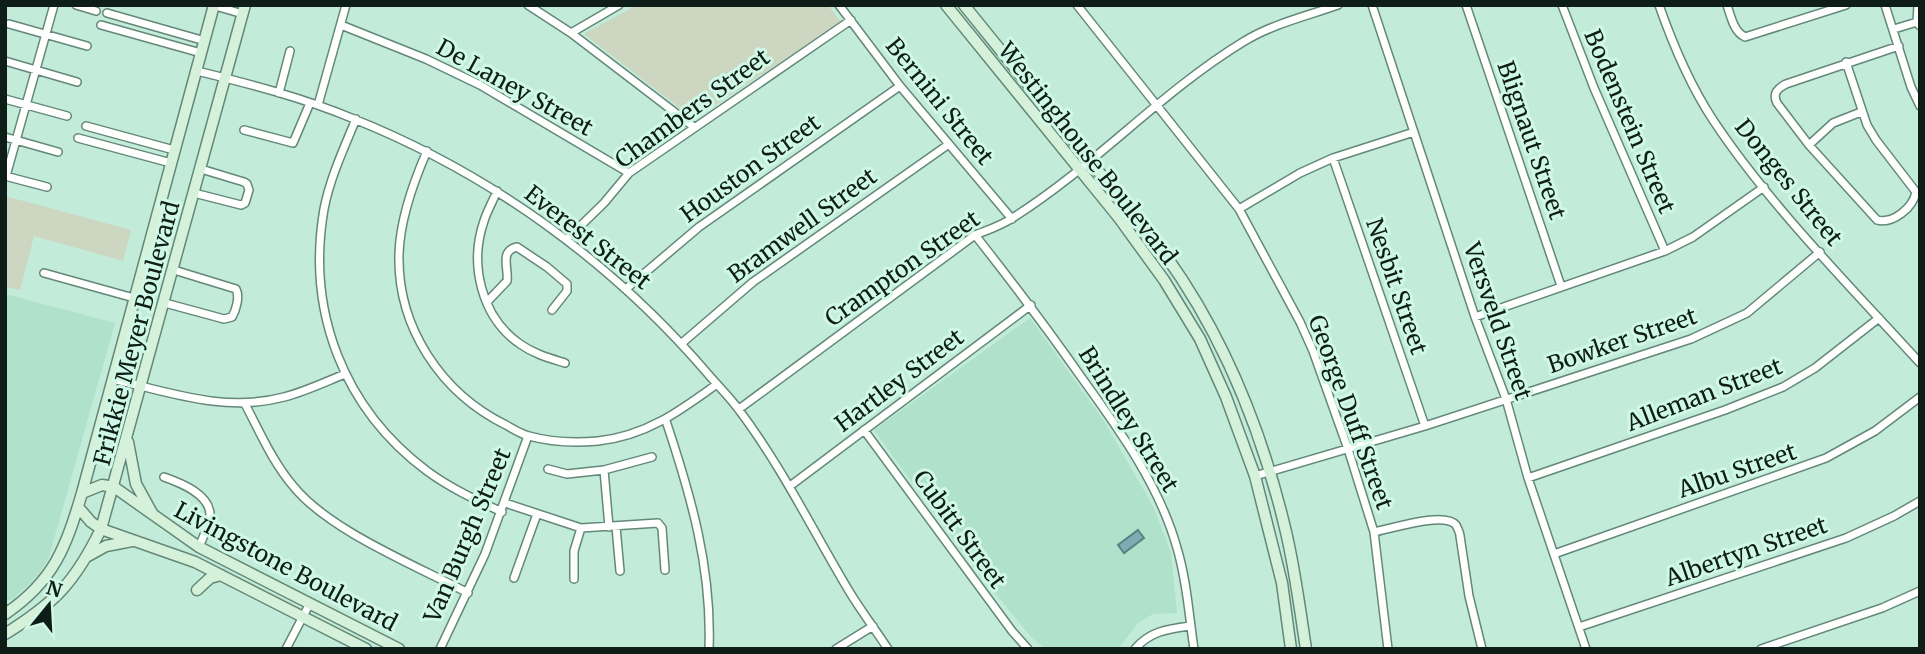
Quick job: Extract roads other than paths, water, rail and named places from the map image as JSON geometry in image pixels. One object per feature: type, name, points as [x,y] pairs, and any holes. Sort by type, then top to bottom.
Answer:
[{"type":"street","points":[[47,187],[6,176],[54,5]]},
{"type":"street","points":[[76,5],[96,11]]},
{"type":"street","points":[[213,5],[244,9]]},
{"type":"street","name":"Frikkie Meyer Boulevard","points":[[5,614],[41,585],[53,568],[64,547],[78,507],[213,5]]},
{"type":"street","points":[[244,131],[293,143],[314,104],[346,5]]},
{"type":"street","points":[[528,5],[571,33],[694,127]]},
{"type":"street","points":[[571,33],[620,5]]},
{"type":"street","name":"Bernini Street","points":[[839,5],[900,86],[1012,219]]},
{"type":"street","name":"Westinghouse Boulevard","points":[[946,5],[1146,255],[1200,339],[1230,407],[1255,476],[1282,583],[1291,649]]},
{"type":"street","name":"Westinghouse Boulevard","points":[[964,5],[1151,236],[1193,298],[1243,396],[1270,471],[1287,535],[1306,649]]},
{"type":"street","name":"George Duff Street","points":[[1077,5],[1239,209],[1300,323],[1313,351],[1348,449],[1374,532],[1388,649]]},
{"type":"street","name":"Crampton Street","points":[[739,410],[975,235],[1012,219],[1080,170],[1190,79],[1246,40],[1338,5]]},
{"type":"street","name":"Versveld Street","points":[[1373,5],[1475,317],[1506,399],[1528,478],[1586,649]]},
{"type":"street","name":"Blignaut Street","points":[[1466,5],[1561,286]]},
{"type":"street","name":"Bodenstein Street","points":[[1562,5],[1594,88],[1665,251]]},
{"type":"street","name":"Donges Street","points":[[1659,5],[1695,89],[1713,119],[1764,187],[1920,363]]},
{"type":"street","points":[[1727,5],[1738,31],[1745,37],[1828,8],[1846,5]]},
{"type":"street","points":[[1885,5],[1911,88],[1920,106]]},
{"type":"street","points":[[1894,29],[1918,24],[1918,5]]},
{"type":"street","name":"Frikkie Meyer Boulevard","points":[[5,634],[31,619],[57,598],[74,579],[101,529],[244,9]]},
{"type":"street","points":[[107,13],[205,41]]},
{"type":"street","name":"Chambers Street","points":[[567,239],[604,203],[629,173],[851,20]]},
{"type":"street","points":[[9,24],[87,46]]},
{"type":"street","points":[[101,25],[201,53]]},
{"type":"street","name":"De Laney Street","points":[[341,25],[426,59],[480,85],[629,173]]},
{"type":"street","points":[[1846,62],[1861,112],[1875,140],[1916,192],[1910,206],[1890,221],[1882,221],[1872,216],[1809,145],[1777,103],[1776,93],[1786,84],[1846,62],[1899,46]]},
{"type":"street","points":[[279,93],[290,51]]},
{"type":"street","points":[[5,61],[77,82]]},
{"type":"street","name":"Everest Street","points":[[197,71],[314,104],[356,119],[427,151],[497,191],[567,239],[627,288],[682,343],[739,410],[790,486],[850,593],[888,649]]},
{"type":"street","name":"Houston Street","points":[[627,288],[699,227],[900,86]]},
{"type":"street","points":[[5,99],[67,116]]},
{"type":"street","points":[[1809,145],[1833,123],[1861,112]]},
{"type":"street","points":[[356,119],[334,175],[325,207],[320,244],[324,310],[332,346],[345,374],[380,427],[427,471],[468,497],[502,512]]},
{"type":"street","points":[[86,126],[174,150]]},
{"type":"street","points":[[1239,209],[1277,184],[1333,158],[1414,132]]},
{"type":"street","points":[[5,137],[58,152]]},
{"type":"street","points":[[78,138],[171,163]]},
{"type":"street","name":"Bramwell Street","points":[[682,343],[752,282],[949,144]]},
{"type":"street","points":[[427,151],[403,223],[399,253],[404,299],[422,348],[444,380],[487,415],[528,436],[567,441],[600,441],[666,421],[717,384]]},
{"type":"street","name":"Nesbit Street","points":[[1333,158],[1425,426]]},
{"type":"street","points":[[194,193],[241,205],[245,203],[249,190],[243,181],[201,169]]},
{"type":"street","points":[[1475,317],[1665,251],[1693,237],[1764,187]]},
{"type":"street","points":[[497,191],[484,221],[477,261],[487,302],[500,324],[518,343],[538,355],[565,363]]},
{"type":"street","name":"Brindley Street","points":[[975,235],[1031,305],[1138,461],[1161,506],[1177,547],[1194,649]]},
{"type":"street","points":[[487,302],[506,281],[506,254],[509,249],[517,247],[567,283],[567,291],[552,310]]},
{"type":"street","name":"Bowker Street","points":[[1255,476],[1425,426],[1691,339],[1747,313],[1820,252]]},
{"type":"street","points":[[165,303],[224,319],[232,317],[234,313],[238,297],[236,289],[174,270]]},
{"type":"street","points":[[44,273],[134,298]]},
{"type":"street","name":"Hartley Street","points":[[790,486],[1031,305]]},
{"type":"street","name":"Alleman Street","points":[[1528,478],[1725,410],[1783,387],[1815,368],[1879,318]]},
{"type":"street","points":[[112,379],[197,400],[245,404],[284,397],[345,374]]},
{"type":"street","name":"Albu Street","points":[[1554,554],[1826,458],[1875,431],[1920,397]]},
{"type":"street","points":[[245,404],[276,463],[294,488],[317,510],[349,531],[468,593]]},
{"type":"street","points":[[666,421],[690,492],[702,547],[709,649]]},
{"type":"street","name":"Cubitt Street","points":[[864,430],[1028,649]]},
{"type":"street","name":"Van Burgh Street","points":[[440,649],[468,593],[502,512],[528,436]]},
{"type":"street","points":[[128,438],[136,484],[155,517]]},
{"type":"street","points":[[548,469],[568,474],[604,470],[652,457]]},
{"type":"street","points":[[604,470],[620,571]]},
{"type":"street","points":[[164,477],[198,493],[206,505],[210,517],[200,547]]},
{"type":"street","points":[[82,493],[102,485],[114,487]]},
{"type":"street","name":"Livingstone Boulevard","points":[[114,487],[200,547],[399,649]]},
{"type":"street","name":"Albertyn Street","points":[[1579,628],[1846,538],[1920,501]]},
{"type":"street","points":[[505,503],[581,528],[660,524],[665,570]]},
{"type":"street","name":"Livingstone Boulevard","points":[[78,507],[101,529],[195,562],[366,649]]},
{"type":"street","points":[[514,578],[537,514]]},
{"type":"street","points":[[1374,532],[1431,520],[1450,521],[1457,526],[1474,622],[1482,649]]},
{"type":"street","points":[[574,579],[574,551],[581,528]]},
{"type":"street","points":[[88,556],[106,546],[136,541]]},
{"type":"street","points":[[197,590],[210,578],[220,575]]},
{"type":"street","points":[[1761,649],[1882,608],[1920,591]]},
{"type":"street","points":[[286,649],[310,603]]},
{"type":"street","points":[[836,649],[873,626]]},
{"type":"street","points":[[1135,649],[1149,635],[1158,631],[1190,626]]},
{"type":"water","points":[[1138,530],[1144,538],[1124,553],[1118,545]]}]
